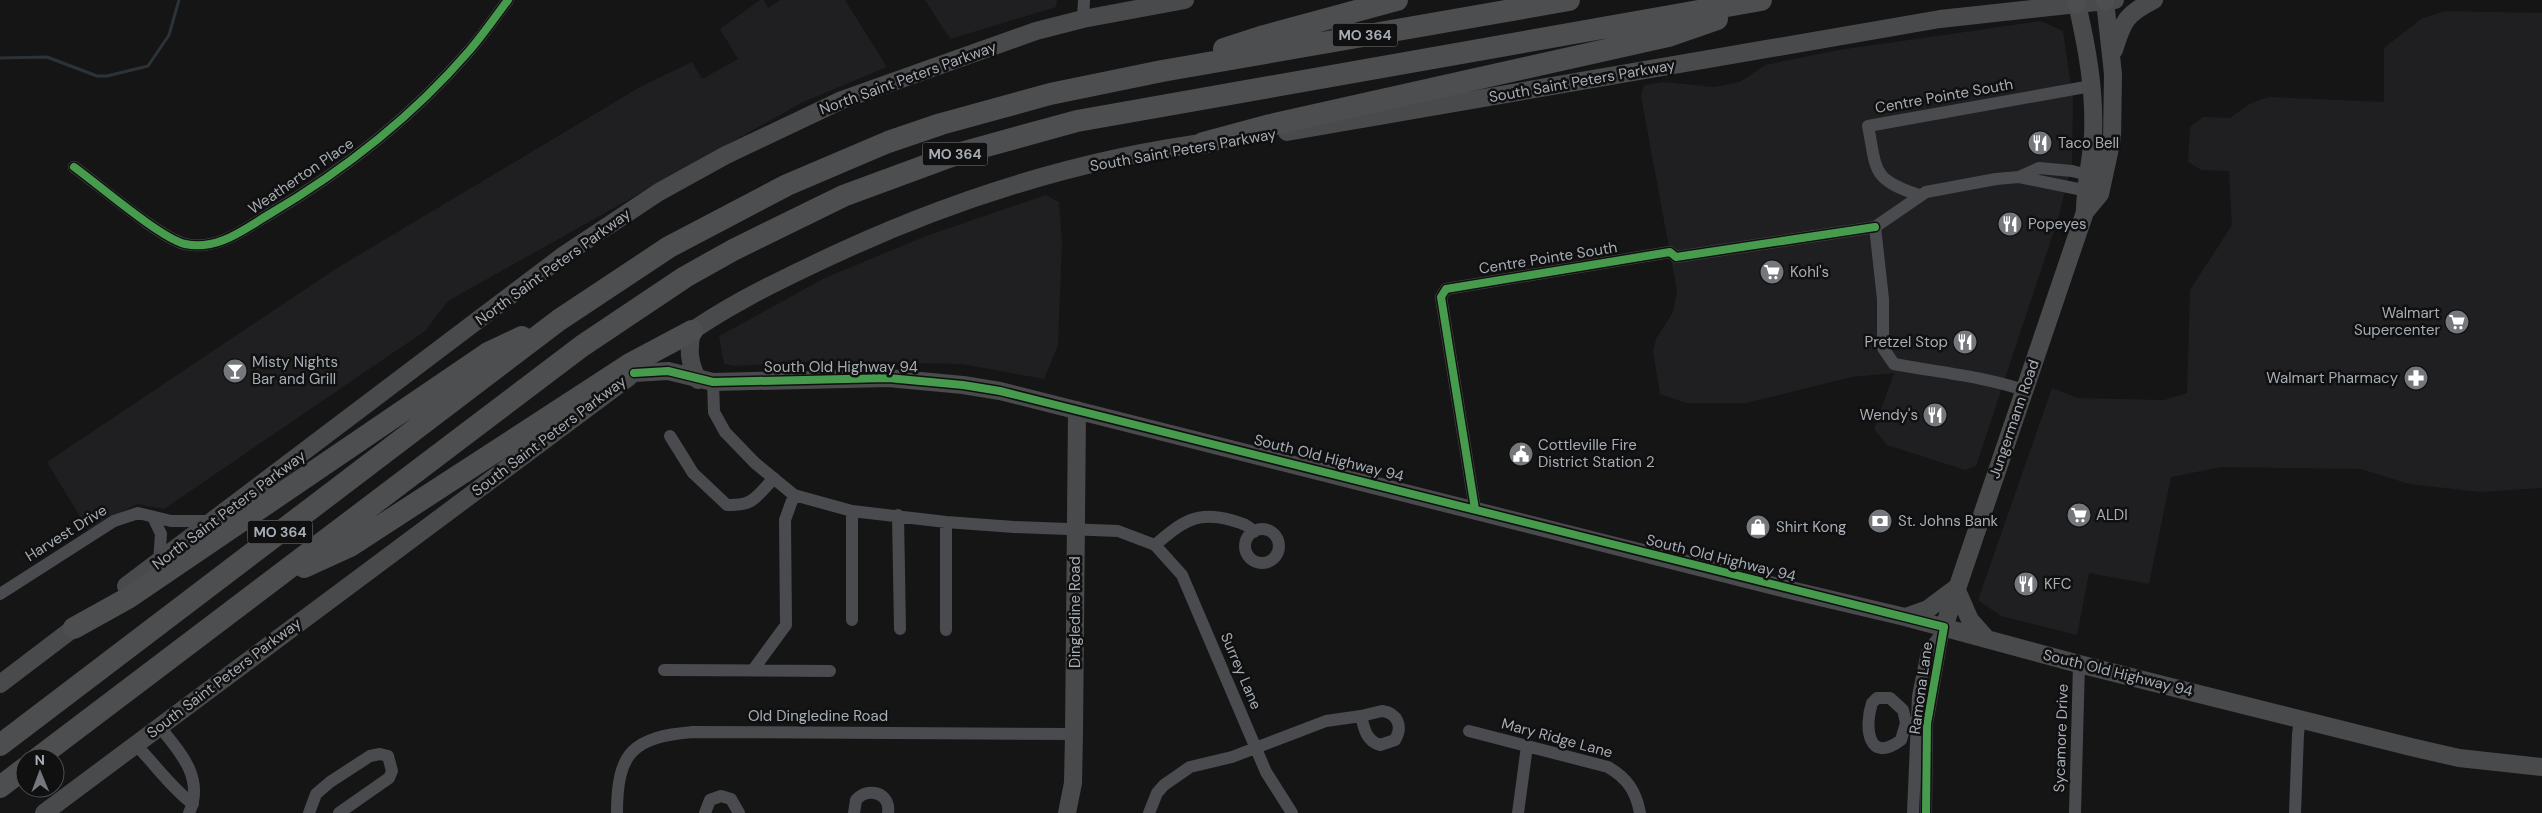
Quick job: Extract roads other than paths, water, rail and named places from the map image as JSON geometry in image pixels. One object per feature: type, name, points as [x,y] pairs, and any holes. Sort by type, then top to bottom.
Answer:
[{"type":"highway","points":[[1162,71],[1264,36],[1397,0]]},
{"type":"highway","name":"MO 364","points":[[0,745],[560,320],[620,278],[686,238],[769,194],[897,139],[995,108],[1050,94],[1162,71],[1569,0]]},
{"type":"highway","name":"MO 364","points":[[51,748],[582,346],[632,311],[684,277],[735,248],[835,200],[880,181],[967,151],[1077,121],[1762,0]]},
{"type":"highway","points":[[1203,143],[1266,126],[1668,36],[1770,0]]},
{"type":"highway","points":[[74,628],[128,598],[196,553],[488,353],[560,320]]},
{"type":"highway","points":[[262,587],[350,546],[630,364],[692,331]]},
{"type":"highway","points":[[0,786],[15,775]]},
{"type":"main road","name":"North Saint Peters Parkway","points":[[0,684],[74,628],[119,590],[214,521],[564,255],[659,192],[766,134],[842,100],[1036,31],[1083,19],[1185,0]]},
{"type":"main road","name":"South Saint Peters Parkway","points":[[44,813],[692,331],[775,283],[864,240],[938,210],[1053,174],[1126,157],[1203,143],[1276,134],[1940,19],[2076,2],[2109,0]]},
{"type":"main road","name":"Jungermann Road","points":[[1943,630],[2094,184],[2112,139],[2112,58],[2109,0]]},
{"type":"main road","points":[[2112,58],[2126,18],[2135,10],[2154,0]]},
{"type":"main road","name":"Jungermann Road","points":[[2076,2],[2092,86],[2094,184]]},
{"type":"main road","points":[[692,331],[689,358],[691,368],[706,381]]},
{"type":"main road","name":"South Old Highway 94","points":[[634,373],[668,371],[706,381],[842,378],[925,380],[1000,391],[1475,509],[1786,589],[1905,617],[1943,630],[1986,638],[2079,664],[2459,758],[2542,767]]},
{"type":"main road","name":"Dingledine Road","points":[[1067,813],[1073,783],[1077,596],[1075,530],[1077,410]]},
{"type":"main road","points":[[1905,617],[1928,609],[1956,588],[1970,620],[1986,638]]},
{"type":"street","name":"Weatherton Place","points":[[74,167],[172,240],[200,245],[217,244],[283,207],[359,155],[398,122],[469,51],[508,0]]},
{"type":"street","points":[[1083,19],[1084,0]]},
{"type":"street","name":"Centre Pointe South","points":[[1919,196],[1882,178],[1877,170],[1868,126],[2092,86]]},
{"type":"street","name":"Centre Pointe South","points":[[1475,509],[1441,297],[1446,288],[1670,252],[1676,257],[1875,227],[1919,196],[1937,189],[2019,177],[2039,168],[2094,184]]},
{"type":"street","points":[[1875,227],[1883,299],[1883,348],[1894,364],[1997,381],[2024,390]]},
{"type":"street","points":[[706,381],[714,412],[725,432],[755,463],[794,494],[852,511],[946,522],[1075,530],[1118,530],[1155,545],[1191,518],[1216,516],[1248,525],[1254,532]]},
{"type":"street","points":[[670,436],[693,473],[727,505],[743,506],[751,502],[774,478]]},
{"type":"street","points":[[753,670],[786,625],[785,520],[794,494]]},
{"type":"street","points":[[852,511],[852,620]]},
{"type":"street","name":"Harvest Drive","points":[[0,594],[114,521],[138,513],[154,518],[186,522],[214,521]]},
{"type":"street","points":[[898,515],[900,629]]},
{"type":"street","points":[[154,518],[161,534],[159,562]]},
{"type":"street","points":[[946,522],[946,630]]},
{"type":"street","name":"Surrey Lane","points":[[1155,545],[1182,575],[1256,749],[1271,781],[1292,813]]},
{"type":"street","name":"Ramona Lane","points":[[1912,813],[1916,724],[1941,654],[1943,630]]},
{"type":"street","name":"Sycamore Drive","points":[[2075,813],[2079,664]]},
{"type":"street","points":[[664,670],[830,670]]},
{"type":"street","points":[[1149,813],[1157,794],[1171,778],[1190,767],[1256,749],[1326,721],[1360,716]]},
{"type":"street","points":[[2295,813],[2300,719]]},
{"type":"street","name":"Ramona Lane","points":[[1916,724],[1926,813]]},
{"type":"street","points":[[159,726],[188,762],[194,780],[191,808]]},
{"type":"street","name":"Mary Ridge Lane","points":[[1469,731],[1608,767],[1621,775],[1631,786],[1637,797],[1640,813]]},
{"type":"street","name":"Old Dingledine Road","points":[[616,813],[617,785],[624,762],[640,744],[669,734],[693,732],[1074,734]]},
{"type":"street","points":[[135,744],[165,775],[191,808]]},
{"type":"street","points":[[1518,813],[1526,746]]},
{"type":"street","points":[[309,813],[316,794],[330,782],[370,756],[380,754],[388,756],[392,771],[389,778],[338,813]]},
{"type":"street","points":[[854,813],[856,800],[864,793],[870,792],[881,795],[885,799],[888,813]]},
{"type":"street","points":[[705,813],[710,800],[721,796],[732,799],[739,813]]},
{"type":"street","points":[[1913,799],[1926,800]]},
{"type":"waterway","points":[[0,58],[47,57],[97,76],[107,76],[148,66],[169,35],[179,0]]},
{"type":"place","name":"Taco Bell","points":[[2040,143]]},
{"type":"place","name":"Popeyes","points":[[2010,224]]},
{"type":"place","name":"Kohl's","points":[[1772,272]]},
{"type":"place","name":"Walmart Supercenter","points":[[2457,322]]},
{"type":"place","name":"Pretzel Stop","points":[[1965,342]]},
{"type":"place","name":"Misty Nights Bar and Grill","points":[[235,371]]},
{"type":"place","name":"Walmart Pharmacy","points":[[2416,378]]},
{"type":"place","name":"Wendy's","points":[[1935,415]]},
{"type":"place","name":"Cottleville Fire District Station 2","points":[[1521,454]]},
{"type":"place","name":"ALDI","points":[[2079,515]]},
{"type":"place","name":"St. Johns Bank","points":[[1880,521]]},
{"type":"place","name":"Shirt Kong","points":[[1758,527]]},
{"type":"place","name":"KFC","points":[[2026,584]]}]
